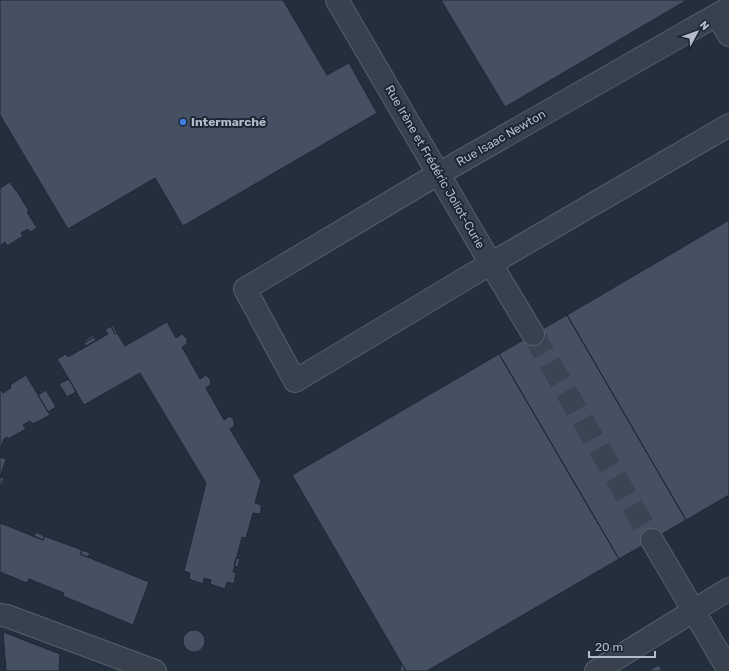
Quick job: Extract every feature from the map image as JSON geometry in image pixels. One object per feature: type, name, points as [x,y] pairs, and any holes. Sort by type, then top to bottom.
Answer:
[{"type":"street","name":"Rue Irène et Frédéric Joliot-Curie","points":[[337,0],[533,334]]},
{"type":"street","name":"Rue Isaac Newton","points":[[491,264],[295,381],[245,289],[438,174],[723,12],[729,35]]},
{"type":"street","points":[[491,264],[729,125]]},
{"type":"street","points":[[652,540],[729,671]]},
{"type":"street","points":[[596,671],[729,589]]},
{"type":"street","points":[[0,615],[7,616],[154,671]]},
{"type":"building","name":"Intermarché","points":[[0,0],[283,0],[327,75],[349,63],[377,113],[183,226],[155,178],[68,229],[0,115]]},
{"type":"building","points":[[441,0],[687,0],[505,107]]},
{"type":"building","points":[[10,182],[29,211],[27,212],[37,228],[30,232],[28,229],[21,233],[23,236],[7,246],[5,242],[0,246],[0,188]]},
{"type":"building","points":[[729,220],[729,495],[686,520],[567,315]]},
{"type":"building","points":[[567,315],[686,520],[619,559],[499,354]]},
{"type":"building","points":[[167,322],[176,338],[182,334],[187,339],[187,344],[182,347],[200,379],[206,375],[210,379],[211,384],[206,388],[224,420],[230,416],[234,420],[234,427],[230,429],[261,481],[255,503],[261,505],[260,514],[253,513],[246,538],[242,537],[233,572],[236,573],[234,584],[227,582],[225,589],[210,584],[211,580],[204,578],[203,584],[189,579],[190,573],[184,571],[206,483],[140,373],[84,405],[57,359],[66,354],[68,357],[108,334],[105,330],[111,326],[115,334],[117,333],[125,346]]},
{"type":"building","points":[[113,325],[117,333],[115,334],[111,326]]},
{"type":"building","points":[[93,335],[94,337],[84,343],[84,341]]},
{"type":"building","points":[[94,337],[96,340],[86,346],[84,343]]},
{"type":"building","points":[[499,354],[619,559],[427,671],[406,671],[292,475]]},
{"type":"building","points":[[26,375],[50,415],[33,424],[30,421],[23,425],[26,429],[8,439],[7,437],[4,439],[0,450],[0,391],[1,390],[3,393],[11,388],[10,385]]},
{"type":"building","points":[[69,379],[76,392],[67,397],[59,384]]},
{"type":"building","points":[[46,390],[56,407],[48,412],[38,395]]},
{"type":"building","points":[[0,457],[6,459],[0,477]]},
{"type":"building","points":[[0,477],[4,478],[0,488]]},
{"type":"building","points":[[0,523],[43,540],[44,536],[82,550],[80,554],[149,582],[133,625],[63,596],[64,593],[29,579],[27,583],[0,572]]},
{"type":"building","points":[[36,532],[44,536],[43,540],[34,536]]},
{"type":"building","points":[[82,550],[90,553],[88,557],[80,554]]},
{"type":"building","points":[[236,558],[240,559],[238,567],[234,566]]},
{"type":"building","points":[[194,630],[202,633],[205,641],[202,649],[194,652],[186,649],[183,641],[186,633]]},
{"type":"building","points":[[3,632],[60,654],[59,671],[6,671]]},
{"type":"building","points":[[401,663],[406,671],[400,671]]},
{"type":"building","points":[[659,665],[662,671],[650,670]]},
{"type":"tunnel","points":[[533,334],[652,540]]},
{"type":"place","name":"Intermarché","points":[[183,122]]}]
